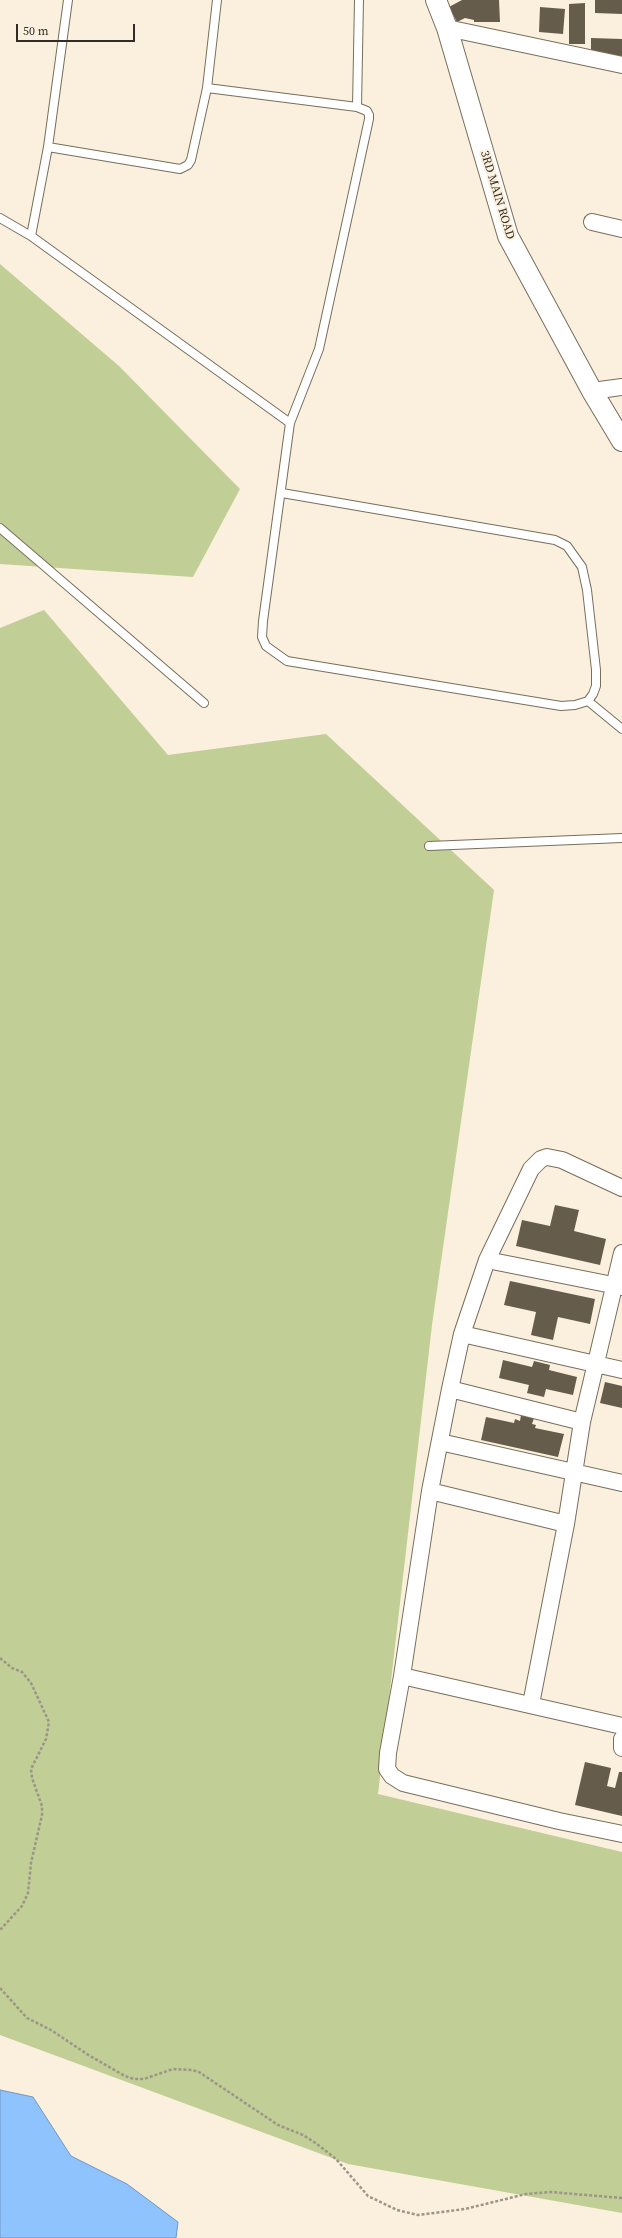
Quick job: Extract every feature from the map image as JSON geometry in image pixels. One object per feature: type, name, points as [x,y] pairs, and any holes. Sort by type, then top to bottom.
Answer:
[{"type":"street","name":"3RD MAIN ROAD","points":[[436,0],[447,28],[508,236],[592,391],[622,441]]},
{"type":"street","points":[[447,28],[622,65]]},
{"type":"street","points":[[592,222],[622,229]]},
{"type":"street","points":[[592,391],[622,387]]},
{"type":"street","points":[[622,1188],[562,1160],[547,1157],[541,1159],[531,1168],[487,1260],[462,1334],[450,1388],[430,1491],[402,1676],[388,1752],[387,1769],[392,1776],[403,1783],[559,1821],[622,1834]]},
{"type":"street","points":[[532,1704],[566,1524],[582,1422],[595,1364],[618,1286],[622,1252]]},
{"type":"street","points":[[487,1260],[618,1286]]},
{"type":"street","points":[[462,1334],[622,1370]]},
{"type":"street","points":[[450,1388],[582,1422]]},
{"type":"street","points":[[440,1442],[622,1483]]},
{"type":"street","points":[[430,1491],[566,1524]]},
{"type":"street","points":[[402,1676],[532,1704],[622,1726]]},
{"type":"street","points":[[622,1739],[622,1748]]},
{"type":"lane","points":[[31,236],[48,147],[68,0]]},
{"type":"lane","points":[[48,147],[180,169],[188,164],[191,160],[207,88],[217,0]]},
{"type":"lane","points":[[357,107],[359,0]]},
{"type":"lane","points":[[207,88],[357,107],[367,111],[370,119],[319,349],[290,423],[282,493],[263,621],[262,637],[266,646],[271,652],[287,661],[561,706],[575,706],[588,701],[596,686],[587,590],[582,567],[568,546],[555,540],[282,493]]},
{"type":"lane","points":[[0,218],[31,236],[290,423]]},
{"type":"lane","points":[[0,528],[204,703]]},
{"type":"lane","points":[[588,701],[622,730]]},
{"type":"lane","points":[[429,846],[622,838]]},
{"type":"path","points":[[0,1658],[12,1668],[22,1672],[31,1683],[49,1722],[46,1739],[31,1769],[32,1778],[42,1806],[42,1815],[31,1863],[28,1893],[22,1906],[0,1930]]},
{"type":"path","points":[[0,1988],[27,2018],[51,2030],[90,2056],[134,2080],[144,2080],[173,2069],[199,2072],[278,2125],[303,2135],[317,2144],[336,2159],[368,2196],[397,2210],[418,2214],[465,2209],[526,2194],[550,2192],[622,2198]]},
{"type":"green space","points":[[0,264],[119,366],[240,489],[193,577],[0,564]]},
{"type":"green space","points":[[44,610],[168,755],[326,734],[494,890],[432,1325],[378,1794],[622,1852],[622,2213],[348,2164],[0,2035],[0,628]]},
{"type":"water","points":[[0,2090],[33,2097],[71,2156],[127,2184],[178,2222],[176,2238],[0,2238]]},
{"type":"building","points":[[462,0],[499,0],[500,22],[474,22],[474,20],[465,18],[457,22],[449,7]]},
{"type":"building","points":[[595,0],[622,0],[622,14],[595,13]]},
{"type":"building","points":[[585,3],[585,44],[569,44],[569,4]]},
{"type":"building","points":[[540,7],[565,9],[563,34],[539,32]]},
{"type":"building","points":[[591,38],[622,39],[622,57],[591,56]]},
{"type":"building","points":[[555,1205],[579,1210],[574,1231],[606,1239],[600,1265],[516,1246],[522,1220],[550,1226]]},
{"type":"building","points":[[510,1281],[595,1299],[590,1324],[558,1317],[553,1340],[531,1335],[536,1312],[504,1305]]},
{"type":"building","points":[[503,1360],[532,1367],[534,1361],[550,1365],[549,1370],[577,1377],[573,1395],[546,1389],[544,1397],[527,1393],[529,1385],[499,1378]]},
{"type":"building","points":[[605,1382],[622,1386],[622,1408],[600,1403]]},
{"type":"building","points":[[521,1415],[534,1418],[532,1424],[536,1425],[535,1428],[564,1434],[558,1457],[481,1440],[486,1417],[514,1423],[515,1419],[520,1421]]},
{"type":"building","points":[[585,1762],[611,1768],[607,1786],[615,1788],[619,1772],[622,1772],[622,1816],[575,1805]]}]
